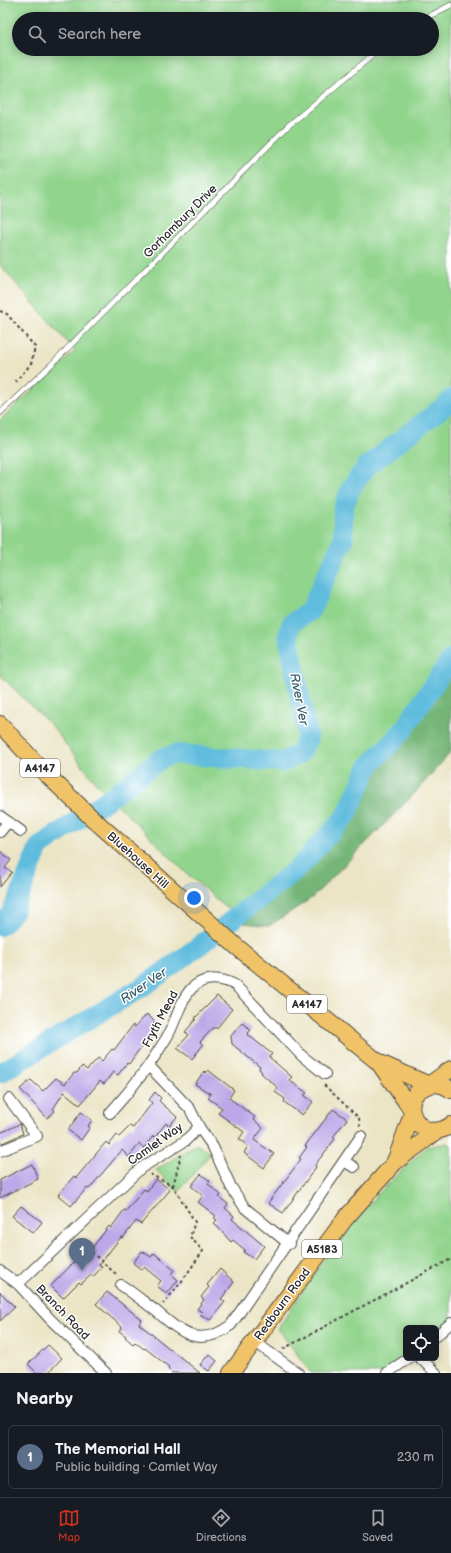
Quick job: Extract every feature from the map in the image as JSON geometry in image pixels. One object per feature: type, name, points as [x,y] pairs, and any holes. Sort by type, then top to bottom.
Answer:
[{"type":"main road","name":"Bluehouse Hill","points":[[0,724],[87,814],[198,914],[378,1062],[430,1085],[445,1086],[451,1090]]},
{"type":"main road","name":"Bluehouse Hill","points":[[378,1062],[421,1127],[436,1132]]},
{"type":"main road","points":[[430,1085],[451,1069]]},
{"type":"main road","name":"Redbourn Road","points":[[395,1162],[412,1112],[412,1101],[422,1088],[430,1085]]},
{"type":"main road","name":"Redbourn Road","points":[[231,1373],[345,1219],[395,1162],[436,1132],[451,1125]]},
{"type":"street","points":[[0,832],[4,819],[21,831]]},
{"type":"street","name":"Fryth Mead","points":[[110,1113],[116,1100],[149,1066],[175,1023],[189,992],[199,983],[217,979],[226,980],[235,985],[302,1056],[315,1062],[324,1074]]},
{"type":"street","name":"Fryth Mead","points":[[149,1066],[190,1109],[199,1127]]},
{"type":"street","points":[[0,1151],[37,1136],[9,1099]]},
{"type":"street","name":"Camlet Way","points":[[18,1284],[140,1168],[185,1141],[199,1127],[213,1147],[232,1187],[245,1208],[289,1244]]},
{"type":"street","points":[[121,1285],[137,1291],[156,1312],[175,1328],[191,1336],[202,1338],[213,1336],[222,1332],[231,1325],[289,1244],[361,1136]]},
{"type":"street","points":[[345,1162],[354,1168]]},
{"type":"street","name":"Branch Road","points":[[0,1271],[18,1284],[50,1319],[106,1373]]},
{"type":"street","points":[[439,1333],[451,1323]]},
{"type":"street","points":[[255,1342],[298,1373]]},
{"type":"street","points":[[387,1373],[405,1361]]},
{"type":"street","points":[[423,1361],[436,1373]]},
{"type":"lane","points":[[438,12],[451,5]]},
{"type":"lane","name":"Gorhambury Drive","points":[[0,413],[51,366],[288,126],[372,56]]},
{"type":"path","points":[[0,311],[7,314],[35,347],[31,364],[16,381]]},
{"type":"path","points":[[324,1074],[323,1084],[358,1118],[361,1136]]},
{"type":"path","points":[[173,1186],[185,1141]]},
{"type":"path","points":[[140,1168],[173,1186],[195,1222],[190,1237],[203,1251],[182,1281],[156,1312]]},
{"type":"path","points":[[71,1234],[120,1278],[121,1285]]},
{"type":"path","points":[[282,1349],[451,1259]]},
{"type":"green space","points":[[0,0],[451,0],[451,674],[414,723],[378,764],[350,819],[299,873],[244,923],[185,872],[97,784],[50,724],[0,675],[0,420],[75,351],[0,265]]},
{"type":"green space","points":[[451,674],[451,752],[412,796],[313,897],[269,926],[244,923],[299,873],[350,819],[378,764],[414,723]]},
{"type":"green space","points":[[447,1143],[451,1145],[451,1321],[439,1331],[439,1325],[403,1325],[403,1360],[384,1373],[311,1373],[278,1329],[322,1262],[351,1224],[380,1192],[426,1147]]},
{"type":"green space","points":[[196,1144],[211,1153],[178,1192],[156,1170]]},
{"type":"building","points":[[0,851],[11,860],[5,868],[12,872],[0,887]]},
{"type":"building","points":[[217,996],[232,1009],[217,1028],[213,1028],[200,1042],[203,1045],[192,1059],[177,1048],[189,1035],[185,1032],[196,1019],[195,1018]]},
{"type":"building","points":[[147,1014],[155,1022],[151,1026],[158,1031],[138,1051],[129,1064],[127,1063],[118,1075],[113,1072],[104,1084],[100,1081],[80,1105],[64,1092],[53,1109],[55,1111],[47,1118],[20,1089],[31,1080],[43,1091],[56,1078],[65,1084],[82,1066],[87,1070],[98,1058],[102,1061],[112,1049],[114,1050],[133,1025],[135,1027]]},
{"type":"building","points":[[242,1023],[251,1030],[247,1034],[272,1054],[269,1057],[292,1077],[289,1080],[307,1093],[304,1095],[313,1102],[302,1115],[284,1102],[285,1099],[275,1092],[278,1088],[261,1073],[262,1072],[259,1069],[260,1067],[232,1044],[231,1036]]},
{"type":"building","points":[[208,1070],[234,1090],[229,1098],[255,1117],[253,1119],[263,1128],[254,1140],[274,1154],[264,1168],[244,1153],[248,1146],[239,1139],[244,1132],[218,1113],[222,1108],[208,1098],[211,1094],[195,1084],[204,1071],[206,1073]]},
{"type":"building","points":[[155,1092],[161,1098],[159,1101],[177,1117],[169,1126],[166,1123],[144,1148],[139,1144],[129,1157],[122,1150],[89,1189],[87,1188],[71,1206],[58,1195],[74,1176],[76,1178],[106,1142],[109,1145],[117,1135],[119,1137],[130,1126],[133,1128],[152,1103],[149,1100]]},
{"type":"building","points":[[333,1109],[347,1119],[333,1137],[335,1139],[315,1165],[316,1167],[283,1213],[268,1203],[301,1159],[299,1158],[307,1147],[305,1146]]},
{"type":"building","points":[[81,1112],[92,1120],[88,1126],[90,1127],[81,1140],[68,1130]]},
{"type":"building","points":[[20,1124],[23,1134],[0,1144],[0,1133]]},
{"type":"building","points":[[32,1164],[38,1179],[0,1198],[0,1180]]},
{"type":"building","points":[[201,1174],[210,1181],[208,1184],[221,1195],[219,1197],[228,1204],[225,1208],[234,1216],[232,1219],[264,1246],[254,1259],[243,1252],[245,1250],[233,1240],[231,1242],[214,1223],[217,1220],[214,1218],[216,1216],[198,1202],[203,1196],[191,1186]]},
{"type":"building","points":[[156,1179],[170,1190],[141,1224],[136,1221],[123,1238],[121,1237],[99,1265],[102,1267],[93,1277],[91,1275],[81,1284],[79,1282],[63,1298],[51,1286],[77,1259],[74,1256],[82,1248],[88,1253],[109,1226],[111,1228],[124,1210],[126,1211],[144,1189],[147,1191]]},
{"type":"building","points":[[21,1206],[42,1222],[33,1233],[12,1216]]},
{"type":"building","points":[[142,1251],[151,1257],[154,1253],[174,1270],[171,1274],[178,1280],[167,1294],[157,1286],[161,1281],[144,1267],[142,1270],[133,1263]]},
{"type":"building","points":[[220,1269],[234,1282],[221,1299],[225,1302],[210,1320],[200,1314],[202,1312],[197,1309],[204,1300],[201,1297],[209,1287],[207,1285]]},
{"type":"building","points":[[0,1292],[15,1307],[0,1321]]},
{"type":"building","points":[[107,1292],[142,1320],[139,1324],[200,1373],[172,1373],[168,1369],[169,1367],[145,1348],[144,1349],[135,1342],[133,1344],[119,1331],[122,1327],[96,1304]]},
{"type":"building","points":[[48,1345],[62,1358],[48,1373],[37,1373],[28,1364]]},
{"type":"building","points":[[209,1354],[217,1361],[209,1371],[200,1365]]},
{"type":"waterway","name":"River Ver","points":[[0,926],[12,914],[39,847],[111,797],[162,758],[175,754],[283,762],[299,754],[308,738],[288,634],[292,623],[310,611],[343,540],[343,509],[350,490],[366,467],[447,404],[451,399]]},
{"type":"waterway","name":"River Ver","points":[[0,1073],[144,986],[195,949],[298,868],[346,816],[369,766],[401,733],[451,659]]},
{"type":"place","name":"The Memorial Hall","points":[[82,1271]]}]
